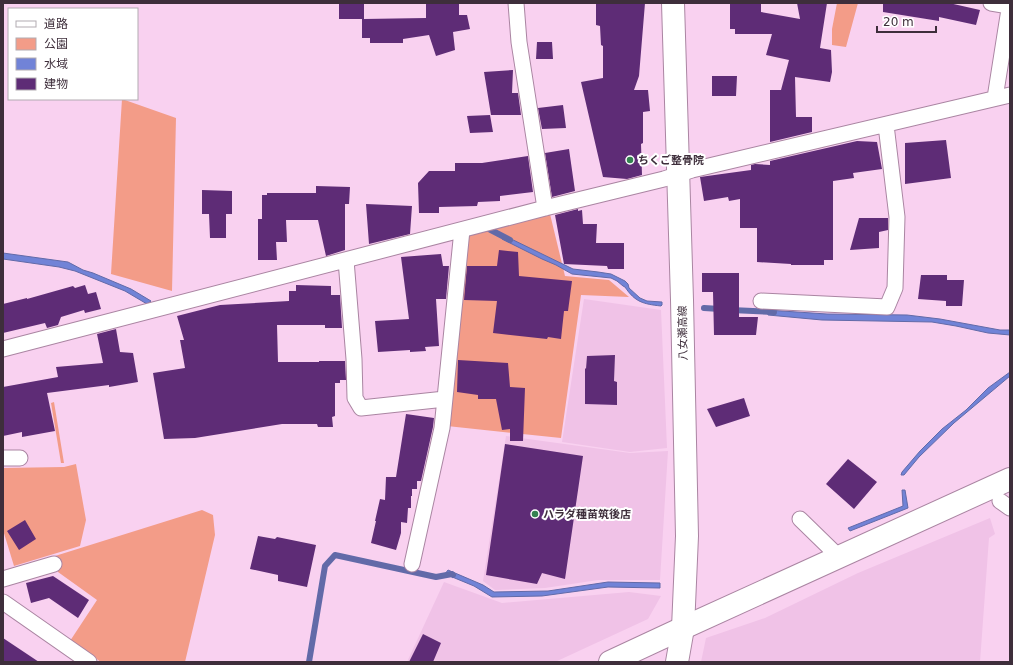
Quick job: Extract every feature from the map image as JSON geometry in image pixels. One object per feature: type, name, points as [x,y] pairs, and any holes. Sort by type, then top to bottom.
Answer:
[{"type":"main road","name":"八女瀬高線","points":[[673,3],[687,536],[683,628],[677,662]]},
{"type":"main road","points":[[610,662],[1010,479]]},
{"type":"street","points":[[516,3],[519,42],[545,208]]},
{"type":"street","points":[[991,3],[1009,5],[995,98]]},
{"type":"street","points":[[3,349],[545,208],[678,175],[692,170],[1010,95]]},
{"type":"street","points":[[761,301],[887,307],[895,288],[897,217],[886,125]]},
{"type":"street","points":[[412,564],[442,428],[462,230]]},
{"type":"street","points":[[346,260],[354,359],[355,398],[360,408],[445,399]]},
{"type":"street","points":[[3,458],[20,458]]},
{"type":"street","points":[[800,519],[839,557]]},
{"type":"street","points":[[3,579],[54,564]]},
{"type":"street","points":[[3,602],[89,662]]},
{"type":"shaded area","points":[[584,299],[661,310],[667,448],[630,452],[562,442]]},
{"type":"shaded area","points":[[506,436],[630,453],[668,451],[660,580],[598,580],[545,588],[495,590],[483,581]]},
{"type":"shaded area","points":[[990,518],[995,534],[989,538],[980,662],[701,662],[706,638],[765,618],[858,573]]},
{"type":"shaded area","points":[[444,582],[502,603],[629,592],[661,596],[648,619],[555,662],[407,662]]},
{"type":"green space","points":[[837,3],[858,3],[846,47],[832,45],[832,29]]},
{"type":"green space","points":[[122,100],[125,100],[176,118],[172,291],[111,274]]},
{"type":"green space","points":[[550,214],[565,276],[609,280],[629,297],[581,295],[561,438],[447,426],[466,236]]},
{"type":"green space","points":[[54,402],[64,463],[61,463],[51,403]]},
{"type":"green space","points":[[76,464],[86,520],[80,546],[14,566],[3,530],[3,468],[64,467]]},
{"type":"green space","points":[[202,510],[213,515],[215,535],[185,662],[101,662],[70,641],[97,600],[58,572],[55,556]]},
{"type":"water","points":[[505,236],[573,269],[611,274],[625,281],[629,288],[640,298],[647,301],[662,302],[662,305],[644,303],[636,299],[625,287],[611,278],[572,274],[502,239]]},
{"type":"water","points":[[3,253],[68,262],[83,270],[131,289],[151,301],[147,304],[125,291],[75,271],[59,267],[3,259]]},
{"type":"water","points":[[767,310],[827,314],[907,315],[940,319],[1000,330],[1010,330],[1010,335],[988,333],[932,322],[822,320],[768,315]]},
{"type":"water","points":[[1010,372],[1010,376],[954,423],[919,457],[904,475],[901,475],[920,451],[942,429],[966,410],[988,388]]},
{"type":"water","points":[[902,490],[905,490],[908,508],[850,531],[848,528],[903,506]]},
{"type":"water","points":[[448,570],[483,585],[494,592],[548,591],[608,582],[660,583],[660,588],[608,587],[542,596],[492,597],[474,586],[445,574]]},
{"type":"building","points":[[339,3],[364,3],[364,19],[426,18],[426,3],[459,3],[459,15],[467,15],[470,29],[453,32],[455,50],[436,56],[429,35],[403,39],[403,43],[370,43],[370,38],[362,38],[362,19],[339,19]]},
{"type":"building","points":[[596,3],[645,3],[639,76],[634,90],[648,90],[650,111],[643,112],[643,143],[641,144],[642,175],[627,179],[603,177],[581,82],[603,78],[603,46],[601,45],[600,26],[596,25]]},
{"type":"building","points":[[730,3],[761,3],[761,12],[800,19],[797,3],[827,3],[820,48],[831,50],[832,72],[830,82],[795,77],[796,117],[812,117],[812,132],[770,142],[770,90],[781,90],[789,60],[766,55],[772,34],[735,34],[735,29],[730,29]]},
{"type":"building","points":[[883,3],[949,3],[980,10],[976,25],[939,17],[939,21],[883,12]]},
{"type":"building","points":[[537,42],[552,42],[553,59],[536,59]]},
{"type":"building","points":[[513,70],[512,93],[518,93],[521,115],[491,115],[484,72]]},
{"type":"building","points":[[712,76],[737,76],[736,96],[712,96]]},
{"type":"building","points":[[563,105],[566,128],[542,129],[538,108]]},
{"type":"building","points":[[490,115],[493,132],[470,133],[467,116]]},
{"type":"building","points":[[946,140],[951,178],[905,184],[905,143]]},
{"type":"building","points":[[857,141],[877,142],[882,169],[853,173],[854,178],[833,181],[833,260],[824,260],[824,265],[791,265],[757,262],[757,228],[740,228],[740,199],[729,201],[728,197],[704,201],[700,177],[751,170],[751,165],[770,165],[770,161]]},
{"type":"building","points":[[569,149],[575,191],[552,197],[545,153]]},
{"type":"building","points":[[528,156],[533,192],[500,196],[500,201],[478,202],[477,206],[439,207],[439,213],[419,213],[418,183],[429,171],[455,171],[455,163],[482,163]]},
{"type":"building","points":[[316,186],[350,187],[349,204],[345,204],[345,250],[326,256],[318,220],[286,220],[287,242],[276,242],[277,260],[258,260],[258,219],[262,219],[262,195],[267,195],[267,193],[316,193]]},
{"type":"building","points":[[202,190],[232,191],[232,214],[226,214],[226,238],[210,238],[209,214],[202,214]]},
{"type":"building","points":[[366,204],[412,206],[410,234],[369,244]]},
{"type":"building","points":[[578,209],[578,211],[582,210],[583,224],[597,224],[596,243],[624,243],[624,269],[608,269],[607,266],[564,264],[555,215]]},
{"type":"building","points":[[859,218],[888,218],[888,230],[879,232],[879,248],[850,250]]},
{"type":"building","points":[[499,250],[518,252],[519,276],[572,281],[568,311],[564,311],[561,339],[548,337],[547,339],[493,333],[497,301],[464,300],[467,266],[497,266]]},
{"type":"building","points":[[441,254],[443,266],[449,266],[446,299],[436,299],[439,346],[425,347],[426,351],[410,352],[410,350],[378,352],[375,321],[409,319],[401,257]]},
{"type":"building","points":[[702,273],[739,273],[739,317],[758,317],[756,335],[714,335],[713,292],[702,292]]},
{"type":"building","points":[[921,275],[947,275],[947,280],[964,280],[962,306],[946,306],[946,301],[918,299]]},
{"type":"building","points":[[85,285],[88,294],[96,292],[101,309],[85,313],[84,310],[61,317],[58,325],[47,328],[45,323],[3,333],[3,304],[73,286],[75,288]]},
{"type":"building","points":[[296,285],[331,286],[331,295],[340,295],[342,328],[325,328],[325,325],[277,325],[278,362],[345,361],[346,380],[340,380],[340,383],[335,383],[335,416],[332,417],[333,427],[318,427],[317,424],[282,424],[195,438],[164,439],[153,373],[185,368],[180,340],[184,340],[177,316],[220,305],[289,301],[289,291],[296,291]]},
{"type":"building","points":[[116,329],[120,352],[133,353],[138,382],[109,387],[109,385],[47,393],[55,431],[22,437],[22,432],[3,436],[3,387],[58,377],[56,367],[103,363],[97,334]]},
{"type":"building","points":[[615,355],[614,381],[617,382],[617,405],[585,404],[585,368],[586,369],[587,356]]},
{"type":"building","points":[[458,360],[508,363],[510,387],[525,388],[523,441],[510,441],[510,429],[502,430],[496,399],[478,399],[478,395],[457,392]]},
{"type":"building","points":[[744,398],[750,416],[716,427],[707,409]]},
{"type":"building","points":[[406,414],[434,418],[421,481],[417,481],[417,489],[412,489],[411,508],[408,508],[407,523],[401,522],[401,533],[396,550],[371,543],[380,499],[385,500],[386,477],[396,477]]},
{"type":"building","name":"ハラダ種苗筑後店","points":[[505,444],[583,456],[565,579],[542,573],[537,584],[486,575]]},
{"type":"building","points":[[848,459],[877,482],[854,509],[826,484]]},
{"type":"building","points":[[25,520],[36,539],[19,550],[7,531]]},
{"type":"building","points":[[258,536],[275,539],[277,537],[316,545],[307,587],[278,581],[278,575],[250,569]]},
{"type":"building","points":[[53,576],[89,600],[78,618],[49,598],[31,603],[26,583]]},
{"type":"building","points":[[423,634],[441,643],[433,662],[409,662]]},
{"type":"building","points":[[3,638],[39,662],[3,662]]},
{"type":"waterway","points":[[487,228],[510,240]]},
{"type":"waterway","points":[[704,308],[720,309]]},
{"type":"waterway","points":[[731,310],[774,312]]},
{"type":"waterway","points":[[309,662],[325,566],[335,555],[436,577],[453,575]]},
{"type":"place","name":"ちくご整骨院","points":[[630,160]]},
{"type":"place","name":"ハラダ種苗筑後店","points":[[535,514]]}]
